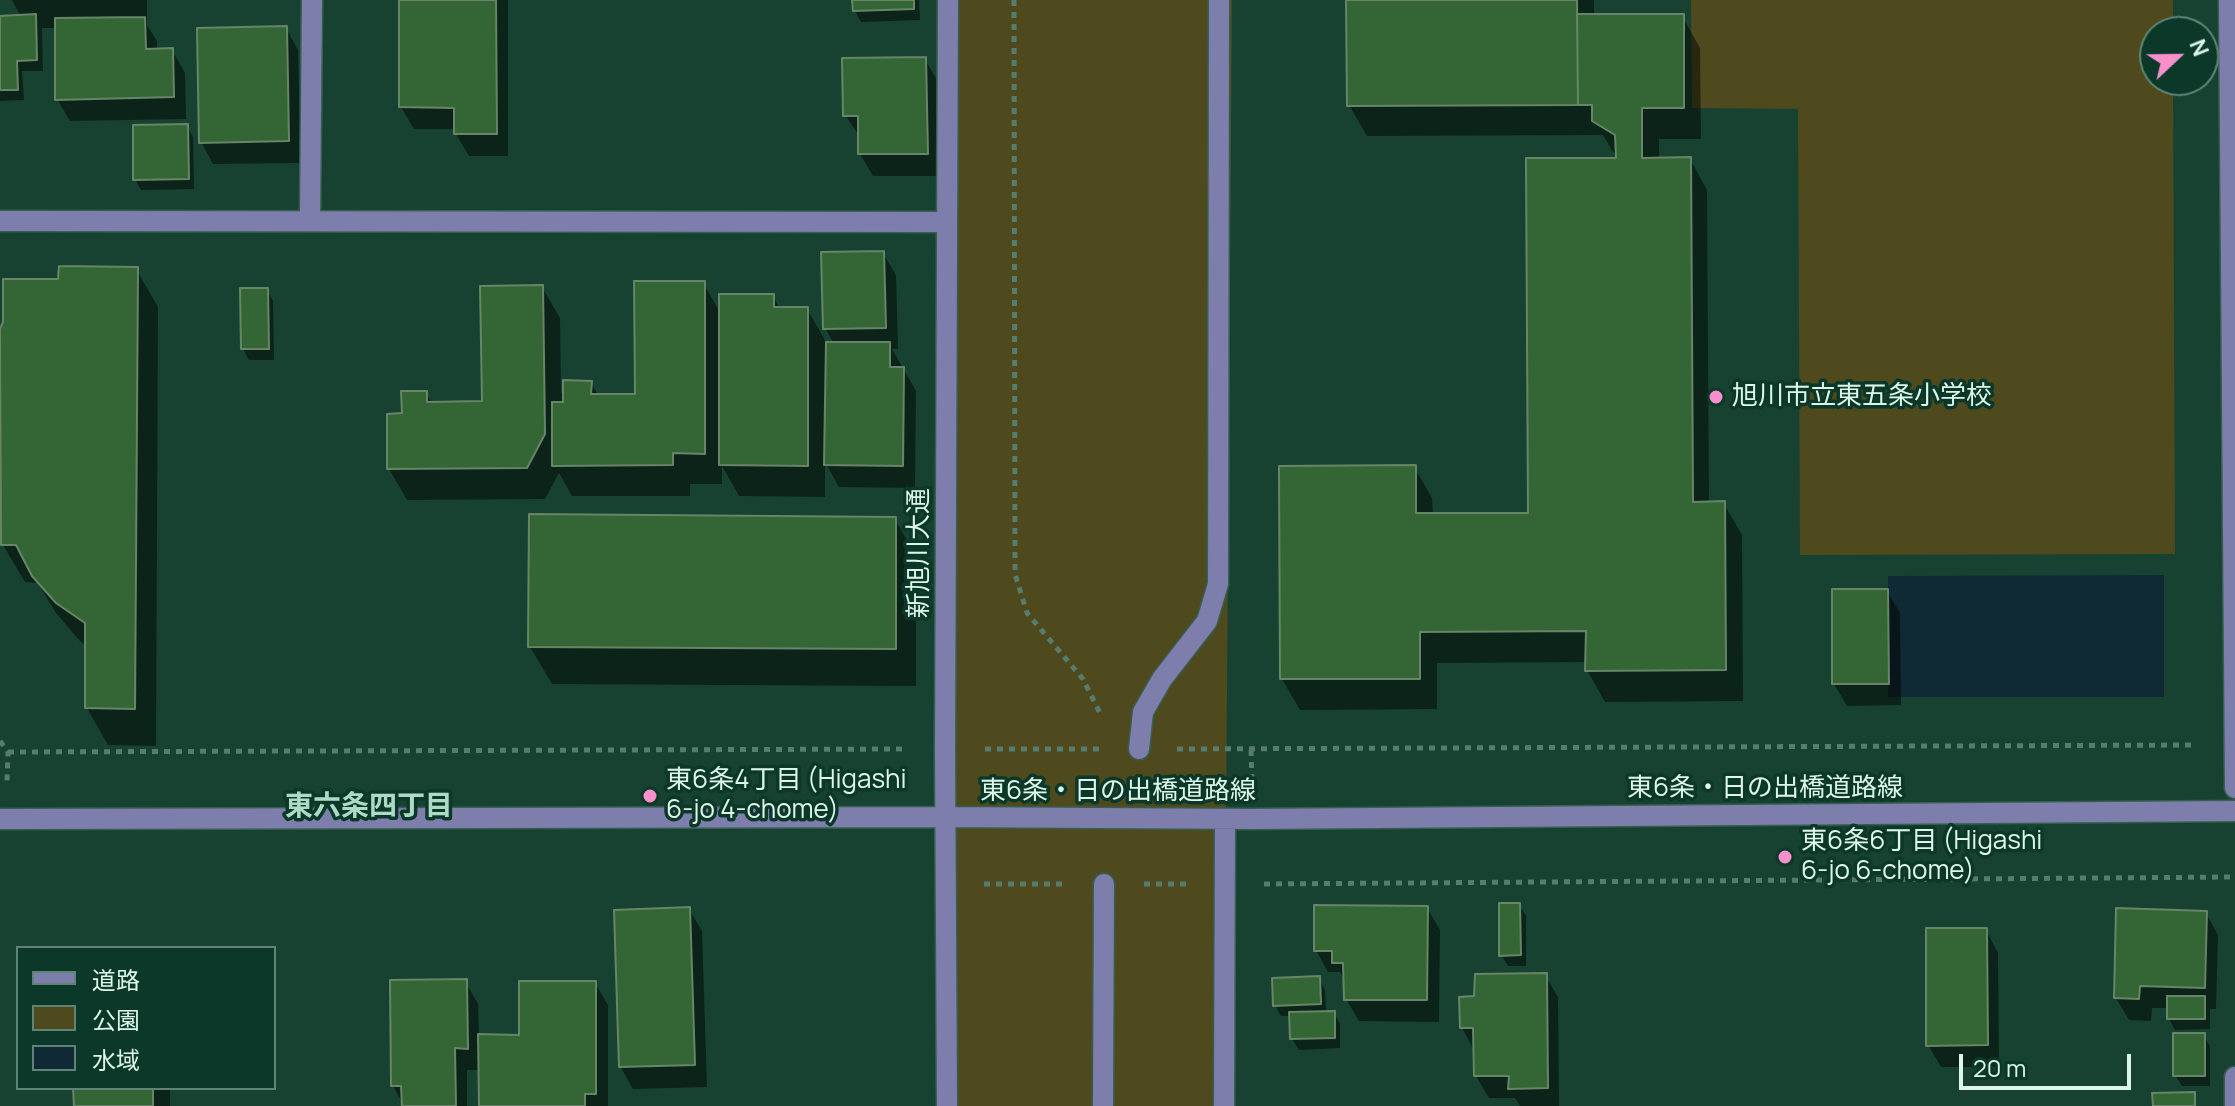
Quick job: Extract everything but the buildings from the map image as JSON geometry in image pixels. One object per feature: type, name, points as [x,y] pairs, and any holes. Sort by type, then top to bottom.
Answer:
[{"type":"street","points":[[310,221],[312,0]]},
{"type":"street","name":"新旭川大通","points":[[947,1106],[948,0]]},
{"type":"street","points":[[1139,749],[1143,712],[1162,679],[1207,621],[1218,584],[1219,0]]},
{"type":"street","points":[[2229,0],[2235,788]]},
{"type":"street","points":[[0,221],[947,222]]},
{"type":"street","name":"東6条・日の出橋道路線","points":[[0,819],[1225,819],[2235,811]]},
{"type":"street","points":[[1224,1106],[1225,819]]},
{"type":"street","points":[[1103,1106],[1104,884]]},
{"type":"street","points":[[2235,1077],[2235,1106]]},
{"type":"path","points":[[1014,0],[1015,574],[1027,613],[1083,679],[1103,717]]},
{"type":"path","points":[[0,741],[8,752]]},
{"type":"path","points":[[946,884],[2235,877]]},
{"type":"green space","points":[[948,0],[1232,0],[1224,1106],[947,1106]]},
{"type":"green space","points":[[1691,0],[2173,0],[2173,16],[2139,16],[2139,96],[2173,96],[2175,554],[1800,555],[1798,109],[1692,108]]},
{"type":"water","points":[[2164,575],[2164,697],[1888,697],[1888,576]]},
{"type":"place","name":"旭川市立東五条小学校","points":[[1716,397]]},
{"type":"place","name":"東6条4丁目 (Higashi 6-jo 4-chome)","points":[[650,796]]},
{"type":"place","name":"東6条6丁目 (Higashi 6-jo 6-chome)","points":[[1785,857]]},
{"type":"district","name":"東六条四丁目","points":[[369,807]]}]
